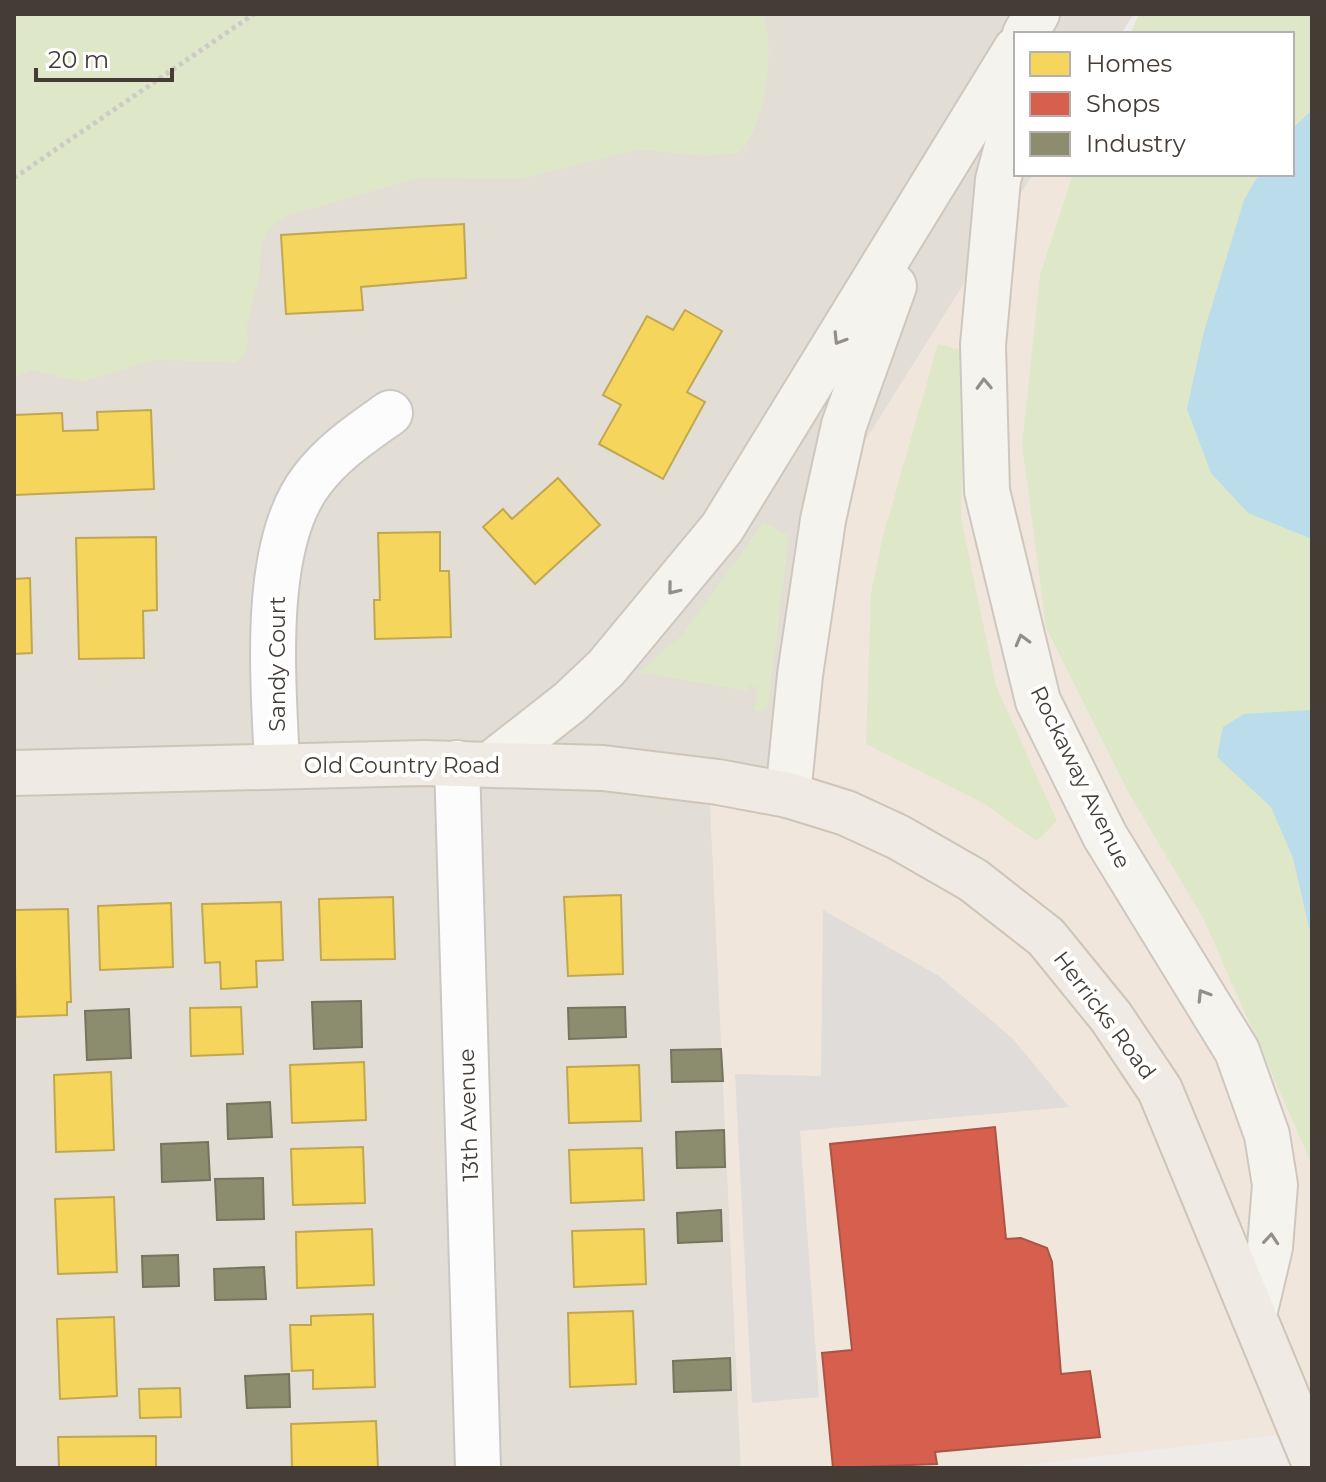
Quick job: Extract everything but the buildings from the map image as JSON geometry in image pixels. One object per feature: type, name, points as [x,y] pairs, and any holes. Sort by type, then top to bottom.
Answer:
[{"type":"main road","points":[[1026,32],[1039,14]]},
{"type":"main road","points":[[474,763],[570,702],[606,668],[722,528],[1014,52]]},
{"type":"main road","name":"Rockaway Avenue","points":[[1014,120],[998,180],[983,345],[987,491],[1038,701],[1105,836],[1237,1051],[1267,1135],[1275,1185],[1270,1247],[1254,1315]]},
{"type":"main road","points":[[788,795],[800,675],[823,520],[844,425],[925,201]]},
{"type":"main road","name":"Old Country Road","points":[[14,773],[474,763],[603,768],[718,782],[788,795]]},
{"type":"main road","name":"Herricks Road","points":[[788,795],[846,813],[898,837],[973,880],[1046,937],[1111,1017],[1160,1090],[1312,1457]]},
{"type":"street","name":"Sandy Court","points":[[277,766],[273,629],[278,576],[292,521],[310,482],[341,448],[390,413]]},
{"type":"street","name":"13th Avenue","points":[[474,763],[478,1468]]},
{"type":"path","points":[[14,178],[254,14]]},
{"type":"shaded area","points":[[632,14],[1134,14],[1122,32],[1014,32],[1014,176],[1032,176],[821,511],[792,795],[709,779],[741,1468],[14,1468],[14,377],[180,308],[253,225],[507,152]]},
{"type":"shaded area","points":[[1032,176],[1072,176],[1040,275],[1022,444],[1046,628],[1128,792],[1204,920],[1312,1165],[1312,1431],[1001,1468],[741,1468],[709,779],[792,794],[821,511]]},
{"type":"shaded area","points":[[823,910],[939,976],[1012,1038],[1069,1107],[800,1131],[819,1397],[752,1403],[735,1074],[821,1076]]},
{"type":"green space","points":[[14,14],[763,14],[769,47],[768,66],[762,106],[749,140],[740,153],[706,156],[638,150],[520,179],[418,178],[285,216],[268,230],[261,247],[260,272],[247,326],[248,344],[244,356],[235,362],[155,360],[81,382],[31,370],[14,377]]},
{"type":"green space","points":[[1139,14],[1312,14],[1312,1165],[1204,920],[1128,792],[1046,628],[1022,444],[1040,275],[1072,176],[1294,176],[1294,32],[1131,32]]},
{"type":"green space","points":[[938,344],[965,351],[961,518],[996,686],[1057,821],[1037,841],[983,803],[866,744],[871,593],[882,540]]},
{"type":"green space","points":[[764,522],[789,536],[768,707],[763,711],[754,711],[757,687],[748,686],[747,691],[639,672],[682,635]]},
{"type":"water","points":[[1312,110],[1312,539],[1248,513],[1211,473],[1187,409],[1203,335],[1244,200],[1258,176],[1294,176],[1294,127]]},
{"type":"water","points":[[1312,710],[1312,940],[1293,858],[1271,807],[1217,757],[1223,727],[1244,714]]}]
